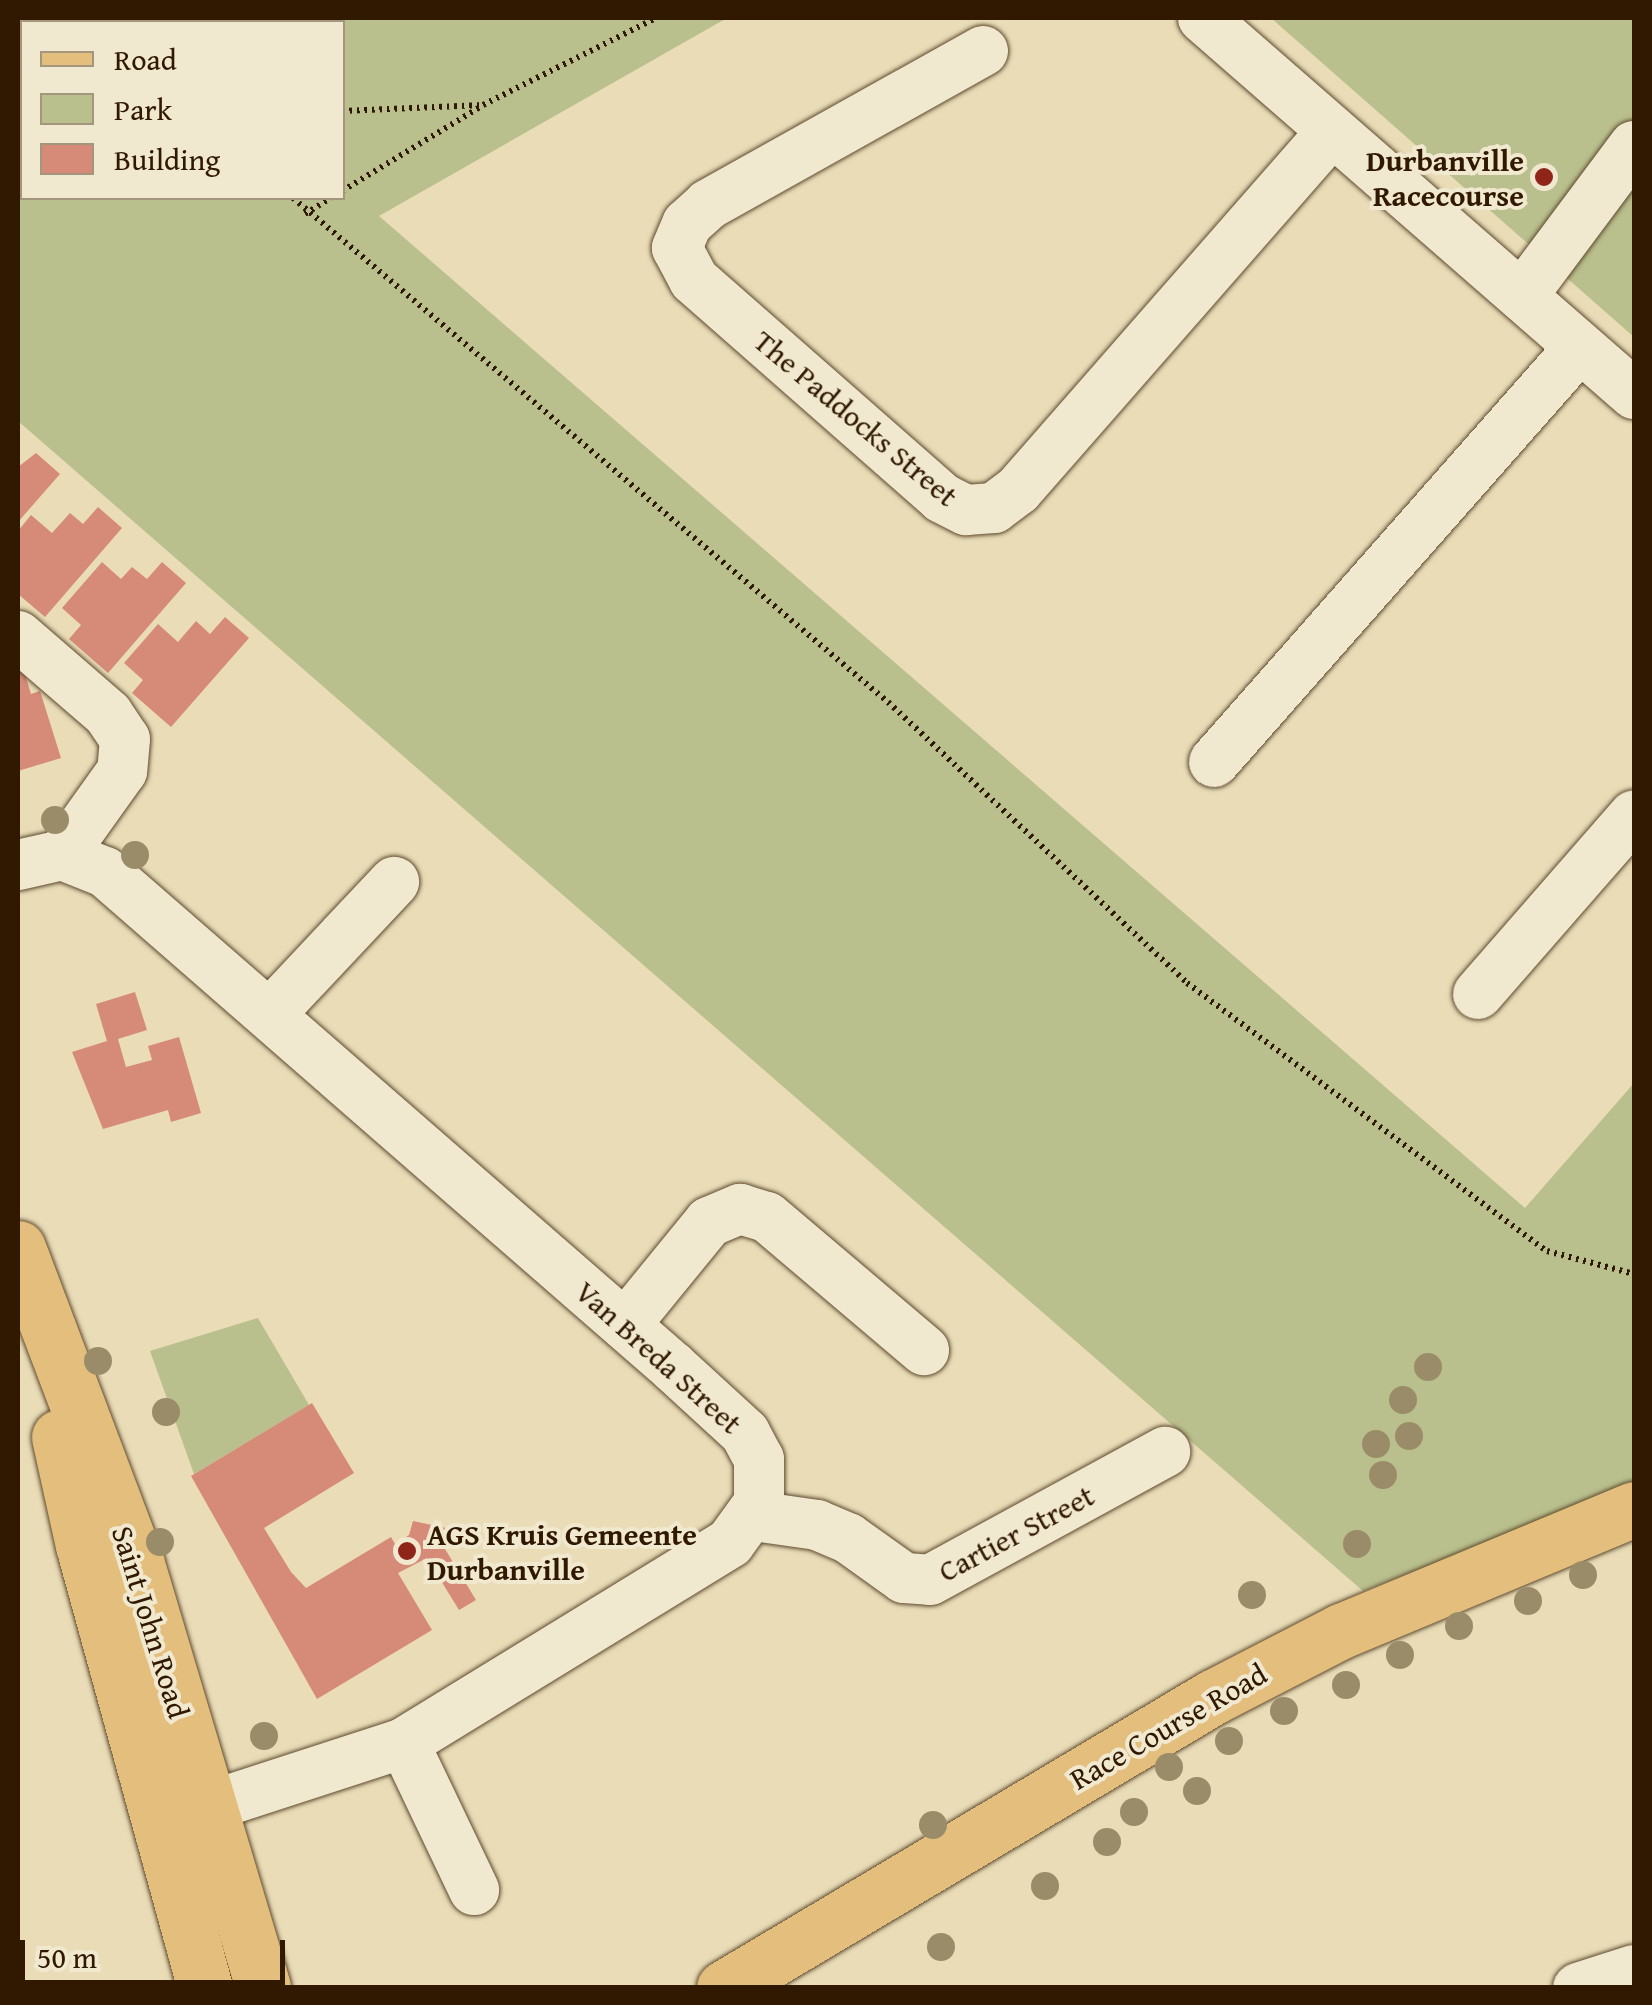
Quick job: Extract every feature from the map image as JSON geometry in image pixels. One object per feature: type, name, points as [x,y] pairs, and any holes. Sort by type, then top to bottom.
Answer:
[{"type":"main road","name":"Saint John Road","points":[[20,1255],[136,1560],[263,1988]]},
{"type":"main road","name":"Saint John Road","points":[[20,1255],[82,1546],[205,1988]]},
{"type":"main road","name":"Race Course Road","points":[[724,1988],[1213,1697],[1341,1631],[1634,1509]]},
{"type":"street","points":[[1203,18],[1634,394]]},
{"type":"street","name":"The Paddocks Street","points":[[983,51],[708,205],[687,224],[677,248],[694,280],[942,498],[966,510],[994,508],[1018,490],[1332,131]]},
{"type":"street","points":[[1522,296],[1634,146]]},
{"type":"street","points":[[1214,762],[1580,347]]},
{"type":"street","points":[[18,636],[108,714],[125,738],[122,771],[40,860]]},
{"type":"street","points":[[1478,994],[1634,815]]},
{"type":"street","name":"Van Breda Street","points":[[40,860],[105,872],[625,1325],[754,1445],[762,1489],[754,1516]]},
{"type":"street","points":[[271,1013],[394,882]]},
{"type":"street","points":[[625,1325],[709,1222],[725,1212],[752,1210],[924,1350]]},
{"type":"street","name":"Cartier Street","points":[[754,1516],[817,1526],[848,1538],[904,1578],[930,1580],[1164,1452]]},
{"type":"street","points":[[208,1807],[404,1744],[730,1543],[754,1516]]},
{"type":"street","points":[[404,1744],[474,1890]]},
{"type":"street","points":[[1578,1988],[1634,1970]]},
{"type":"path","points":[[345,188],[483,105],[656,18]]},
{"type":"path","points":[[345,111],[483,105]]},
{"type":"path","points":[[294,200],[305,214],[888,702],[1187,983],[1547,1251],[1634,1274]]},
{"type":"path","points":[[305,214],[328,200]]},
{"type":"green space","points":[[18,18],[86,20],[20,20],[20,200],[345,200],[345,20],[268,20],[270,18],[727,18],[379,216],[1525,1208],[1634,1083],[1634,1486],[1363,1591],[18,421]]},
{"type":"green space","name":"Durbanville Racecourse","points":[[1271,18],[1634,18],[1634,337]]},
{"type":"green space","points":[[258,1318],[309,1405],[194,1474],[150,1351]]},
{"type":"building","points":[[36,453],[60,474],[18,522],[18,467]]},
{"type":"building","points":[[98,507],[122,528],[45,617],[18,594],[18,531],[31,515],[52,533],[70,513],[83,524]]},
{"type":"building","points":[[102,562],[121,579],[132,567],[147,579],[162,562],[186,583],[108,673],[69,639],[81,625],[62,608]]},
{"type":"building","points":[[225,617],[249,638],[171,727],[132,693],[143,680],[124,663],[158,624],[178,642],[196,621],[210,634]]},
{"type":"building","points":[[24,671],[31,694],[40,691],[61,758],[18,771],[18,673]]},
{"type":"building","points":[[135,992],[147,1030],[118,1039],[126,1067],[152,1060],[148,1046],[179,1037],[201,1113],[171,1122],[168,1110],[103,1129],[72,1052],[107,1041],[96,1004]]},
{"type":"building","name":"AGS Kruis Gemeente Durbanville","points":[[312,1403],[354,1473],[264,1528],[291,1572],[306,1588],[391,1537],[395,1544],[409,1535],[413,1521],[446,1528],[442,1544],[476,1600],[459,1610],[427,1558],[398,1573],[432,1630],[317,1699],[191,1476]]},
{"type":"place","name":"Durbanville Racecourse","points":[[1544,177]]},
{"type":"place","name":"AGS Kruis Gemeente Durbanville","points":[[407,1551]]}]
